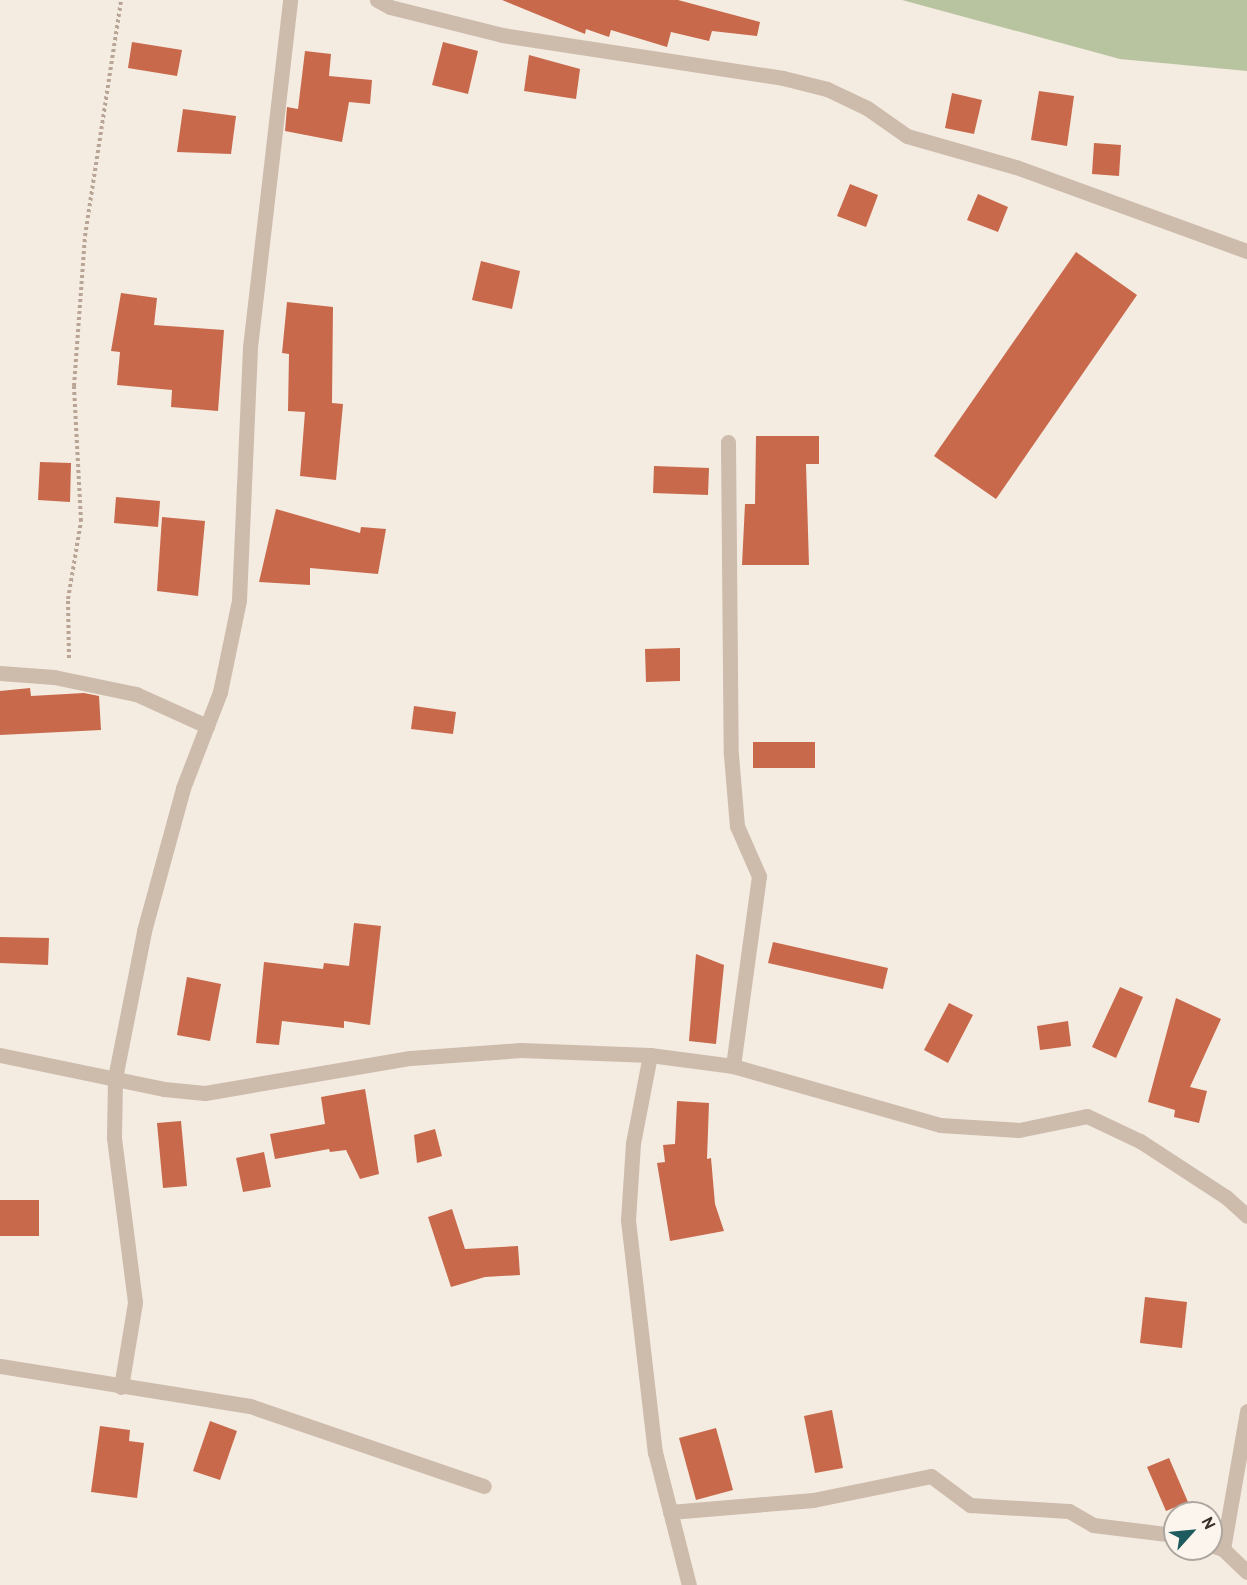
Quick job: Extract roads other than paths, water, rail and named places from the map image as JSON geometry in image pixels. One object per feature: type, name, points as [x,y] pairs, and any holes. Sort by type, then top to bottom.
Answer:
[{"type":"street","points":[[121,1387],[135,1302],[114,1137],[114,1078],[144,932],[183,788],[220,692],[239,600],[250,347],[290,0]]},
{"type":"street","points":[[377,0],[390,7],[502,35],[783,78],[827,89],[867,108],[907,135],[1016,167],[1247,251]]},
{"type":"street","points":[[728,442],[731,755],[737,826],[759,876],[733,1065]]},
{"type":"street","points":[[0,674],[54,677],[136,694],[207,726]]},
{"type":"street","points":[[0,1055],[164,1089],[205,1093],[410,1058],[521,1050],[650,1055],[733,1065],[940,1125],[1019,1130],[1087,1116],[1140,1141],[1226,1197],[1247,1216]]},
{"type":"street","points":[[650,1055],[633,1143],[628,1220],[646,1397],[670,1512],[689,1585]]},
{"type":"street","points":[[0,1366],[250,1406],[484,1486]]},
{"type":"street","points":[[1223,1520],[1247,1411]]},
{"type":"street","points":[[670,1512],[813,1500],[931,1476],[970,1505],[1070,1511],[1093,1525],[1163,1534]]},
{"type":"street","points":[[1223,1552],[1247,1572]]}]
